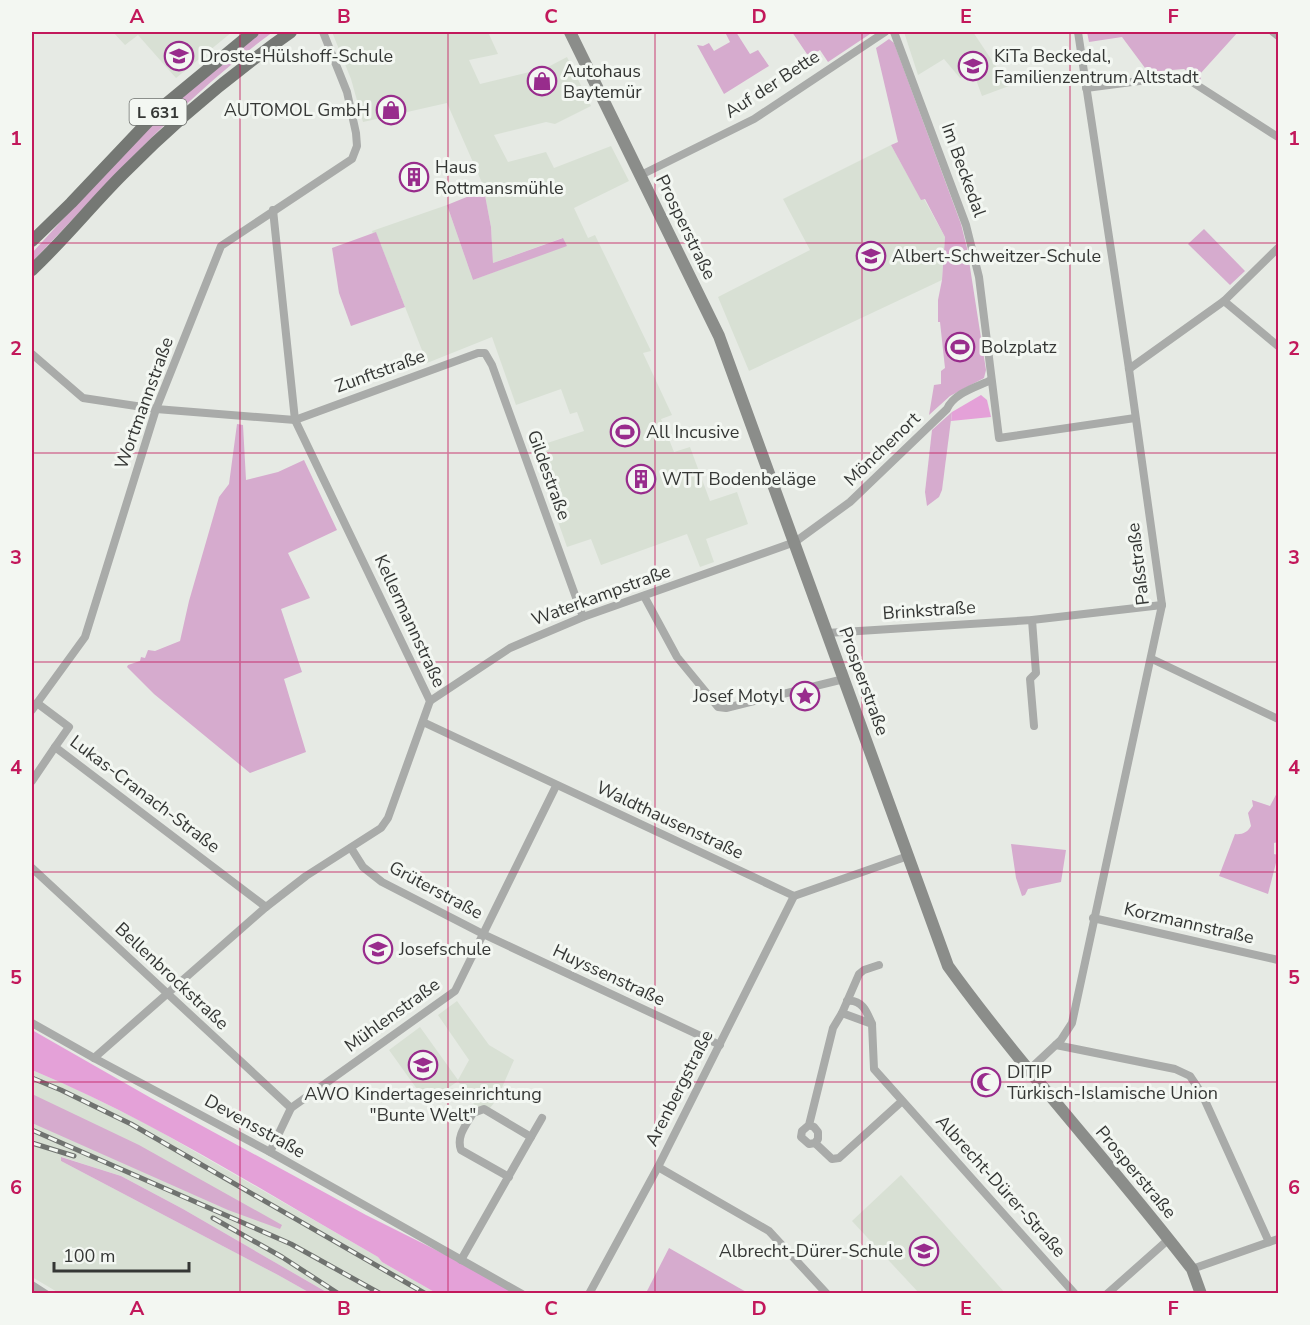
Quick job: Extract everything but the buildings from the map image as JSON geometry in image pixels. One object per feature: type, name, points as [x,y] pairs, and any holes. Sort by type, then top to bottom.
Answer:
[{"type":"main road","name":"L 631","points":[[32,241],[161,108],[253,32]]},
{"type":"main road","name":"L 631","points":[[32,270],[124,172],[198,103],[246,63],[291,32]]},
{"type":"main road","name":"Prosperstraße","points":[[570,32],[719,336],[948,966],[1029,1070],[1169,1239],[1192,1269],[1201,1293]]},
{"type":"street","name":"Wortmannstraße","points":[[34,706],[86,637],[156,409],[221,246],[352,159],[357,146],[347,92],[323,32]]},
{"type":"street","name":"Auf der Bette","points":[[641,175],[754,119],[885,32]]},
{"type":"street","name":"Im Beckedal","points":[[894,32],[966,225],[979,277],[999,438],[1135,418]]},
{"type":"street","name":"Paßstraße","points":[[1029,1070],[1056,1045],[1072,1023],[1162,605],[1078,32]]},
{"type":"street","points":[[1273,32],[1278,36]]},
{"type":"street","points":[[1086,88],[1170,77],[1189,80],[1278,137]]},
{"type":"street","name":"Kellermannstraße","points":[[94,1058],[266,907],[306,876],[351,848],[385,823],[430,701],[295,420],[273,210]]},
{"type":"street","points":[[1129,369],[1224,302],[1278,249]]},
{"type":"street","points":[[1224,302],[1278,346]]},
{"type":"street","name":"Zunftstraße","points":[[295,420],[478,353]]},
{"type":"street","name":"Gildestraße","points":[[478,353],[486,354],[492,365],[583,617]]},
{"type":"street","points":[[32,354],[83,398],[156,409],[295,420]]},
{"type":"street","name":"Mönchenort","points":[[795,542],[850,502],[947,409],[950,402],[991,380]]},
{"type":"street","name":"Waterkampstraße","points":[[430,701],[510,648],[583,617],[795,542]]},
{"type":"street","points":[[645,596],[677,657],[718,707],[726,708],[844,679]]},
{"type":"street","name":"Brinkstraße","points":[[827,633],[1032,620],[1162,605]]},
{"type":"street","points":[[1032,620],[1036,673],[1030,679],[1034,726]]},
{"type":"street","points":[[1152,659],[1278,719]]},
{"type":"street","name":"Lukas-Cranach-Straße","points":[[34,706],[69,727],[55,747],[266,907]]},
{"type":"street","name":"Waldthausenstraße","points":[[423,723],[794,896]]},
{"type":"street","points":[[32,781],[55,747]]},
{"type":"street","name":"Mühlenstraße","points":[[270,1152],[291,1108],[455,991],[556,786]]},
{"type":"street","name":"Grüterstraße","points":[[351,848],[363,867],[382,882],[483,934]]},
{"type":"street","points":[[794,896],[908,856]]},
{"type":"street","name":"Bellenbrockstraße","points":[[32,868],[291,1108]]},
{"type":"street","name":"Arenbergstraße","points":[[589,1293],[658,1167],[794,896]]},
{"type":"street","name":"Korzmannstraße","points":[[1093,918],[1278,960]]},
{"type":"street","name":"Huyssenstraße","points":[[483,934],[720,1045]]},
{"type":"street","points":[[809,1125],[818,1132],[818,1139],[815,1143],[809,1144],[801,1137],[802,1131],[809,1125],[833,1028],[859,974],[879,965]]},
{"type":"street","points":[[847,1001],[853,1000],[860,1004],[868,1013],[872,1024]]},
{"type":"street","points":[[842,1013],[872,1024]]},
{"type":"street","name":"Devensstraße","points":[[32,1023],[270,1152],[522,1293]]},
{"type":"street","name":"Albrecht-Dürer-Straße","points":[[872,1024],[874,1069],[901,1102],[1075,1293]]},
{"type":"street","points":[[1056,1045],[1175,1069],[1190,1076],[1202,1094],[1269,1242]]},
{"type":"street","points":[[815,1143],[832,1159],[839,1158],[901,1102]]},
{"type":"street","points":[[509,1177],[461,1150],[458,1143],[460,1134],[473,1113],[484,1109],[531,1137]]},
{"type":"street","points":[[461,1260],[542,1118]]},
{"type":"street","points":[[658,1167],[769,1231],[827,1293]]},
{"type":"street","points":[[1107,1293],[1169,1239]]},
{"type":"street","points":[[1192,1269],[1278,1239]]},
{"type":"street","points":[[32,1285],[46,1293]]},
{"type":"shaded area","name":"Droste-Hülshoff-Schule","points":[[113,32],[232,32],[176,78],[138,35],[125,45]]},
{"type":"shaded area","points":[[261,32],[273,32],[177,113],[118,171],[32,262],[32,253],[128,148],[174,103]]},
{"type":"shaded area","points":[[332,32],[488,32],[498,54],[469,60],[480,84],[546,68],[567,57],[591,106],[555,124],[546,122],[494,135],[508,162],[546,152],[554,168],[611,146],[629,181],[574,208],[588,238],[595,235],[651,351],[643,353],[672,415],[661,419],[674,452],[690,447],[710,501],[737,492],[748,524],[706,539],[714,562],[700,567],[687,534],[601,565],[591,539],[567,547],[532,448],[584,431],[577,412],[570,414],[561,389],[516,405],[492,337],[427,363],[376,233],[373,234],[372,231],[447,205],[473,280],[566,245],[562,238],[493,263],[491,227],[483,185],[447,103],[363,122],[351,79]]},
{"type":"shaded area","points":[[725,32],[736,32],[750,54],[758,50],[769,66],[724,94],[697,45],[703,46],[709,43],[714,51],[730,42]]},
{"type":"shaded area","points":[[792,32],[873,32],[828,62],[820,50],[809,57]]},
{"type":"shaded area","name":"KiTa Beckedal, Familienzentrum Altstadt","points":[[904,32],[973,32],[1009,86],[982,96],[974,74],[960,78],[944,59],[918,75]]},
{"type":"shaded area","points":[[1087,32],[1238,32],[1200,74],[1201,80],[1184,69],[1148,72],[1122,37],[1089,42]]},
{"type":"shaded area","points":[[889,39],[894,43],[961,224],[967,248],[986,370],[984,378],[950,396],[929,415],[934,385],[941,384],[941,371],[945,368],[940,322],[938,322],[938,300],[945,237],[925,199],[921,200],[891,145],[898,142],[876,48]]},
{"type":"shaded area","name":"Albert-Schweitzer-Schule","points":[[891,145],[945,237],[942,280],[749,371],[718,297],[810,250],[783,199]]},
{"type":"shaded area","points":[[484,190],[491,227],[493,263],[563,238],[567,246],[473,280],[447,205]]},
{"type":"shaded area","points":[[1204,229],[1245,271],[1230,285],[1188,244]]},
{"type":"shaded area","points":[[376,232],[405,307],[351,326],[339,293],[332,248]]},
{"type":"shaded area","points":[[981,395],[987,400],[991,417],[951,421],[952,412]]},
{"type":"shaded area","points":[[952,412],[942,490],[939,497],[927,506],[925,492],[932,430]]},
{"type":"shaded area","points":[[237,424],[243,425],[246,480],[278,472],[304,460],[337,530],[288,553],[310,598],[281,609],[302,672],[284,679],[306,752],[250,773],[154,694],[127,667],[140,661],[141,657],[145,658],[148,650],[155,651],[180,641],[219,497],[229,484]]},
{"type":"shaded area","points":[[1278,791],[1278,842],[1274,843],[1274,854],[1278,855],[1268,894],[1219,876],[1235,834],[1244,833],[1251,826],[1248,813],[1253,806],[1252,800],[1270,806]]},
{"type":"shaded area","points":[[1011,844],[1066,850],[1061,882],[1028,889],[1022,896],[1016,878]]},
{"type":"shaded area","points":[[457,1001],[489,1045],[514,1060],[497,1099],[490,1108],[476,1107],[458,1081],[427,1103],[389,1050],[420,1027],[458,1080],[469,1060],[438,1015]]},
{"type":"shaded area","points":[[32,1030],[151,1098],[366,1215],[516,1293],[436,1293],[165,1134],[32,1070]]},
{"type":"shaded area","points":[[32,1070],[147,1124],[436,1293],[328,1293],[121,1176],[62,1157],[61,1161],[310,1293],[59,1293],[32,1277]]},
{"type":"shaded area","points":[[32,1094],[139,1145],[282,1225],[280,1229],[228,1210],[32,1123]]},
{"type":"shaded area","points":[[61,1157],[121,1176],[328,1293],[310,1293],[61,1161]]},
{"type":"shaded area","name":"Albrecht-Dürer-Schule","points":[[901,1175],[1005,1293],[919,1293],[852,1221]]},
{"type":"shaded area","points":[[669,1248],[748,1293],[646,1293]]},
{"type":"railway","points":[[32,1078],[131,1124],[426,1294]]},
{"type":"railway","points":[[32,1130],[291,1244],[381,1294]]},
{"type":"railway","points":[[32,1143],[74,1156]]},
{"type":"railway","points":[[213,1218],[282,1257],[339,1294]]},
{"type":"place","name":"Droste-Hülshoff-Schule","points":[[179,56]]},
{"type":"place","name":"KiTa Beckedal, Familienzentrum Altstadt","points":[[973,66]]},
{"type":"place","name":"Autohaus Baytemür","points":[[542,81]]},
{"type":"place","name":"AUTOMOL GmbH","points":[[391,110]]},
{"type":"place","name":"Haus Rottmansmühle","points":[[414,177]]},
{"type":"place","name":"Albert-Schweitzer-Schule","points":[[871,256]]},
{"type":"place","name":"Bolzplatz","points":[[960,347]]},
{"type":"place","name":"All Incusive","points":[[625,432]]},
{"type":"place","name":"WTT Bodenbeläge","points":[[641,479]]},
{"type":"place","name":"Josef Motyl","points":[[805,696]]},
{"type":"place","name":"Josefschule","points":[[378,949]]},
{"type":"place","name":"AWO Kindertageseinrichtung \"Bunte Welt\"","points":[[423,1065]]},
{"type":"place","name":"DITIP Türkisch-Islamische Union","points":[[986,1082]]},
{"type":"place","name":"Albrecht-Dürer-Schule","points":[[924,1251]]}]
